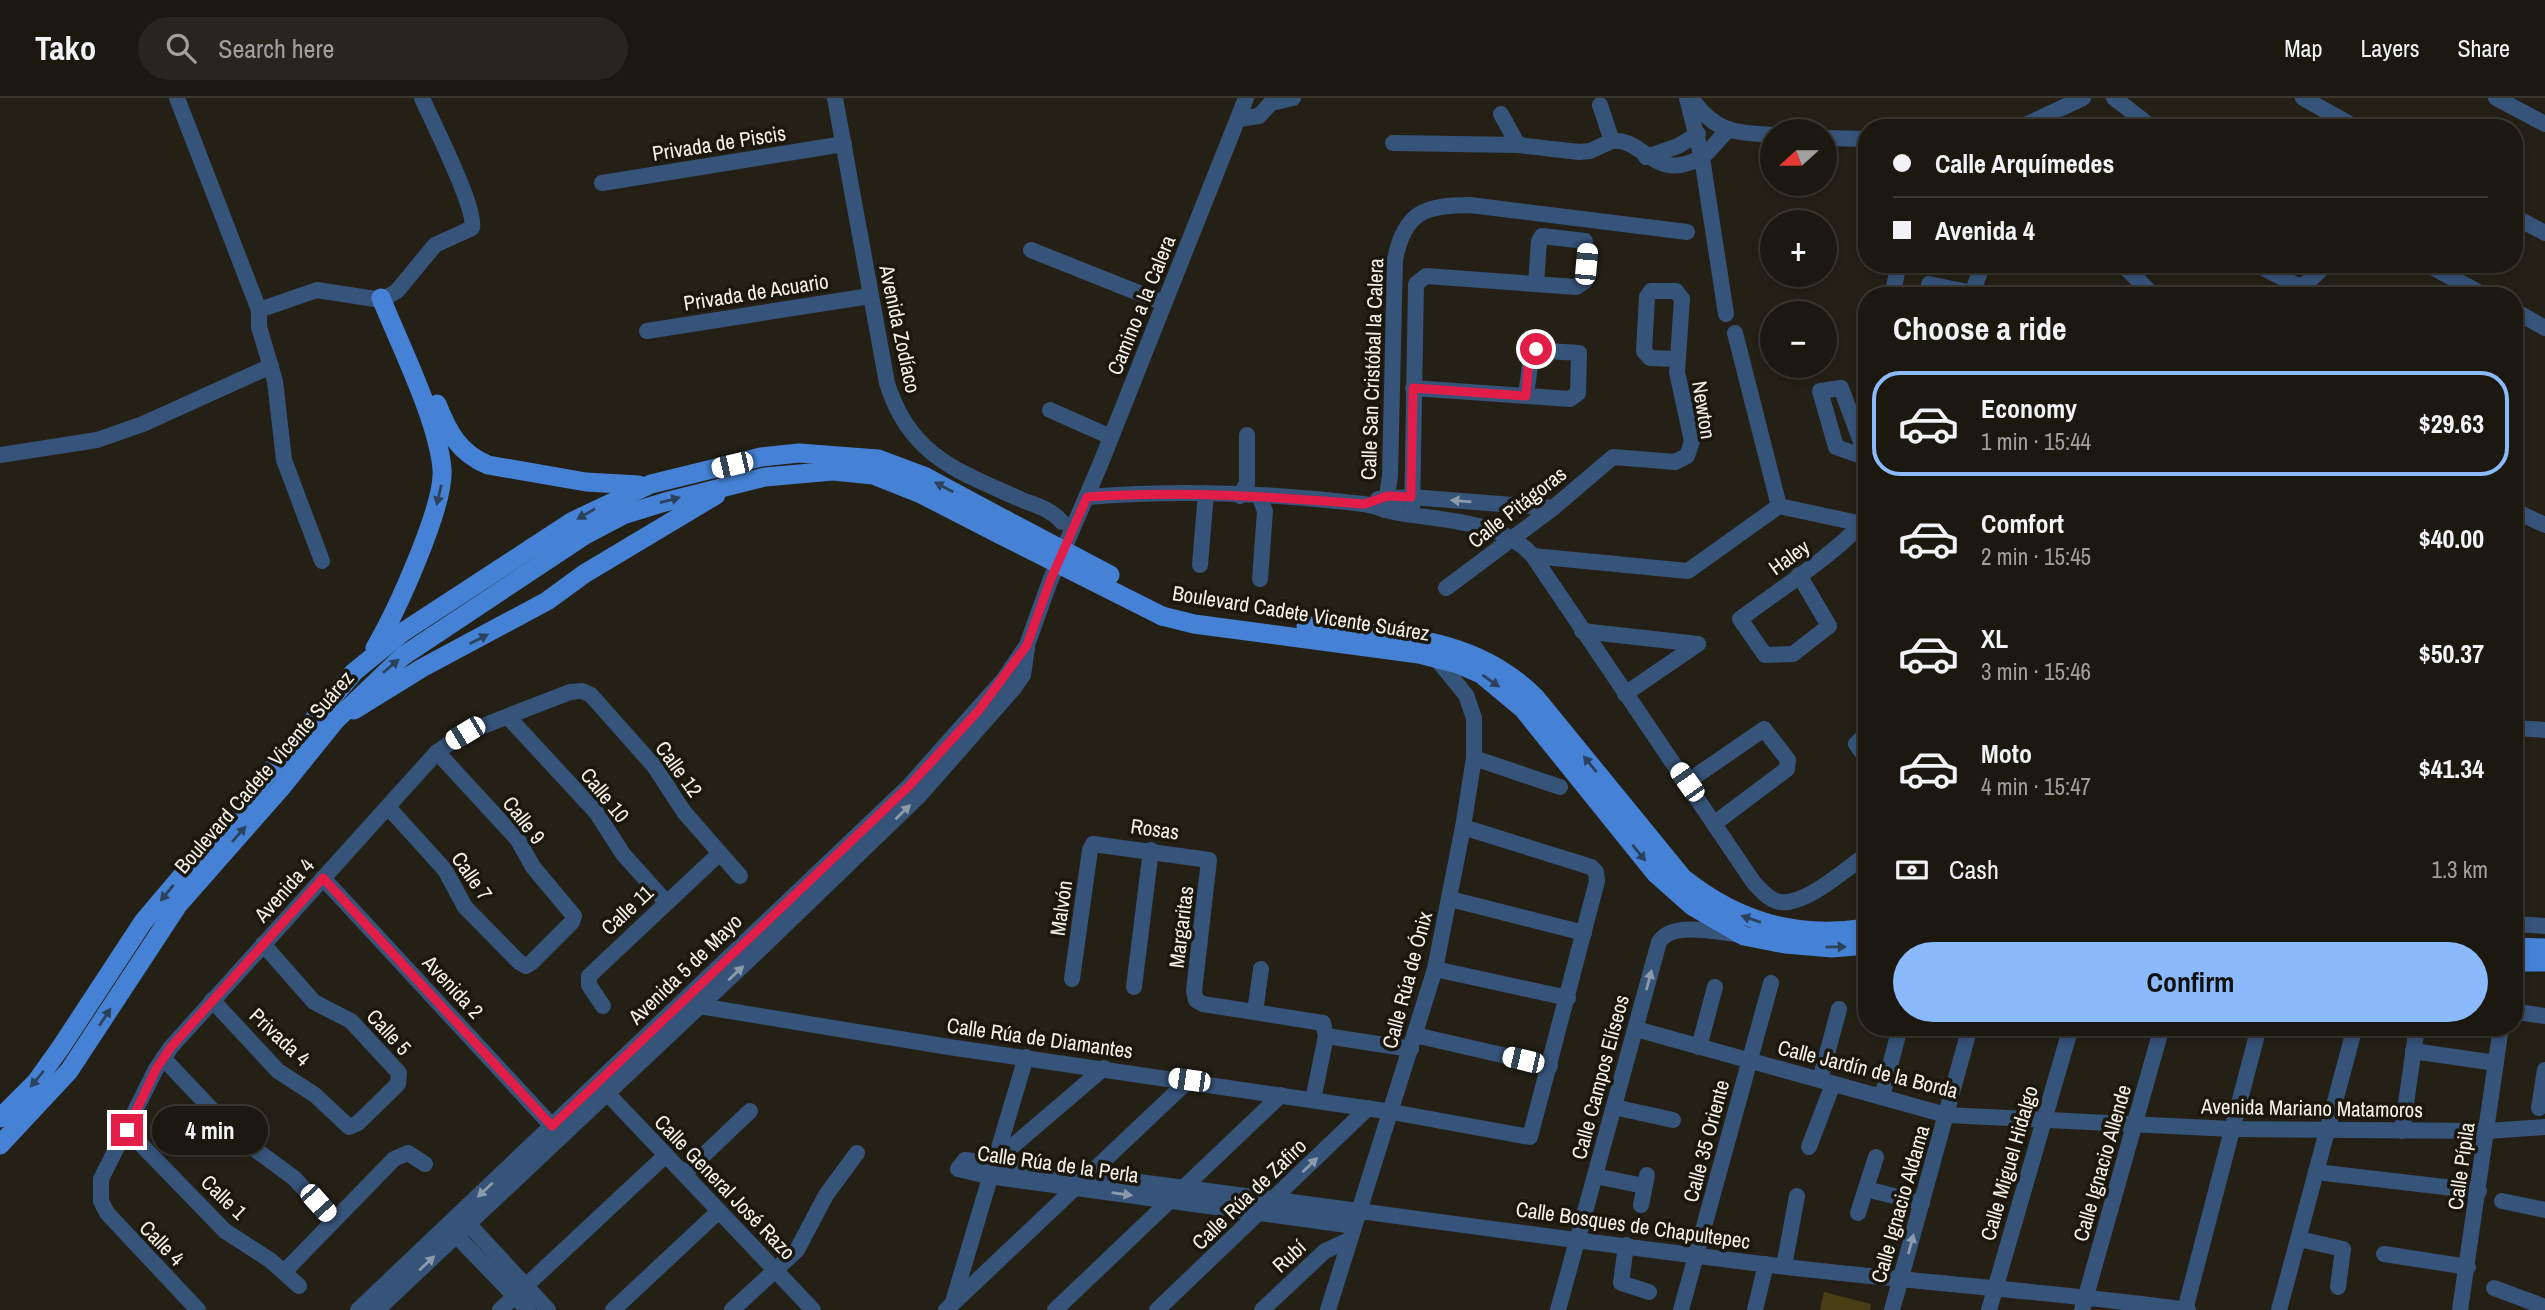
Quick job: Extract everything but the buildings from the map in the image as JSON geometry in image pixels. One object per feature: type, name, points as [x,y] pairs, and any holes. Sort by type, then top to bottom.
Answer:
[{"type":"main road","points":[[386,296],[447,429],[455,442],[473,458],[496,467],[586,482],[651,484]]},
{"type":"main road","points":[[369,658],[392,616],[426,533],[438,502],[442,477],[432,429],[386,296]]},
{"type":"main road","name":"Boulevard Cadete Vicente Suárez","points":[[0,1145],[69,1071],[178,905],[369,658],[573,521],[651,484],[761,457],[830,453],[890,463],[926,477],[1002,527]]},
{"type":"main road","name":"Boulevard Cadete Vicente Suárez","points":[[0,1118],[36,1082],[143,922],[275,782],[403,656],[585,535],[633,512],[743,483],[801,472],[873,475],[1002,527],[1194,624],[1435,657],[1469,669],[1500,687],[1523,709],[1656,874],[1692,906],[1744,936],[1820,947],[1858,945]]},
{"type":"main road","points":[[335,721],[422,668],[547,601],[584,573],[710,498],[743,483]]},
{"type":"main road","name":"Boulevard Cadete Vicente Suárez","points":[[1163,609],[1440,642],[1482,657],[1518,680],[1536,698],[1675,868],[1702,893],[1755,922],[1799,929],[1858,928]]},
{"type":"main road","points":[[2523,947],[2545,948]]},
{"type":"main road","points":[[2523,962],[2545,962]]},
{"type":"street","points":[[177,98],[259,310],[259,327],[271,366],[284,460],[322,561]]},
{"type":"street","points":[[259,310],[317,290],[386,296],[435,245],[470,231],[473,225],[466,199],[422,98]]},
{"type":"street","name":"Avenida Zodíaco","points":[[835,98],[887,383],[904,423],[936,458],[1049,511],[1068,525]]},
{"type":"street","name":"Camino a la Calera","points":[[1068,525],[1087,497],[1246,98]]},
{"type":"street","points":[[1238,119],[1259,116],[1271,103],[1293,98]]},
{"type":"street","points":[[1689,98],[1711,120],[1728,131],[1760,134]]},
{"type":"street","points":[[1689,98],[1698,134],[1726,314]]},
{"type":"street","points":[[2038,119],[2082,98]]},
{"type":"street","points":[[2113,98],[2141,119]]},
{"type":"street","points":[[2304,98],[2341,119]]},
{"type":"street","points":[[2496,98],[2545,124]]},
{"type":"street","points":[[1600,105],[1612,141]]},
{"type":"street","points":[[1501,114],[1518,145]]},
{"type":"street","points":[[1393,143],[1518,145],[1579,152],[1590,151],[1612,141],[1627,143],[1646,157],[1671,166],[1702,158],[1728,131]]},
{"type":"street","points":[[1646,157],[1678,146],[1698,134]]},
{"type":"street","points":[[1838,138],[1858,139]]},
{"type":"street","name":"Privada de Piscis","points":[[602,183],[844,144]]},
{"type":"street","name":"Calle San Cristóbal la Calera","points":[[1386,503],[1395,260],[1399,240],[1409,221],[1425,210],[1445,205],[1470,205],[1687,232]]},
{"type":"street","points":[[2523,221],[2545,233]]},
{"type":"street","points":[[1031,250],[1164,303]]},
{"type":"street","points":[[2131,273],[2145,287]]},
{"type":"street","points":[[2273,273],[2300,287],[2316,273]]},
{"type":"street","points":[[2443,273],[2469,287]]},
{"type":"street","points":[[1412,514],[1416,284],[1419,278],[1536,284]]},
{"type":"street","points":[[1928,284],[1940,287]]},
{"type":"street","name":"Newton","points":[[1613,457],[1675,462],[1687,456],[1692,441],[1677,372],[1681,294],[1676,291],[1651,291],[1647,297],[1644,351],[1650,358],[1677,359]]},
{"type":"street","name":"Privada de Acuario","points":[[647,331],[870,296]]},
{"type":"street","points":[[2523,316],[2545,328]]},
{"type":"street","points":[[1735,333],[1779,506]]},
{"type":"street","points":[[1413,388],[1526,396],[1570,399],[1578,393],[1579,353],[1536,349],[1529,354],[1526,396]]},
{"type":"street","points":[[0,455],[97,440],[143,424],[271,366]]},
{"type":"street","points":[[1858,434],[1841,388],[1820,391],[1834,443],[1840,449],[1858,455]]},
{"type":"street","points":[[1050,410],[1111,437]]},
{"type":"street","points":[[1240,496],[1247,483],[1247,435]]},
{"type":"street","name":"Calle Pitágoras","points":[[1446,588],[1553,508],[1613,457]]},
{"type":"street","points":[[1087,497],[1206,493],[1365,504],[1386,503],[1411,497],[1553,508]]},
{"type":"street","points":[[1200,565],[1206,493]]},
{"type":"street","points":[[1259,579],[1265,511],[1260,498]]},
{"type":"street","points":[[1386,503],[1412,514],[1457,520],[1523,545],[1754,883],[1776,901],[1796,901],[1858,860]]},
{"type":"street","points":[[1533,556],[1688,572],[1779,506],[1858,524]]},
{"type":"street","points":[[2523,514],[2545,524]]},
{"type":"street","name":"Avenida 5 de Mayo","points":[[523,1164],[552,1126],[692,1004],[909,786],[954,748],[1027,645],[1068,525]]},
{"type":"street","name":"Haley","points":[[1799,575],[1828,619],[1826,631],[1793,654],[1770,657],[1761,651],[1740,619],[1858,530]]},
{"type":"street","points":[[1582,631],[1698,644],[1625,694]]},
{"type":"street","name":"Calle Rúa de Ónix","points":[[1328,1310],[1435,969],[1463,827],[1476,731],[1471,707],[1458,684],[1435,657]]},
{"type":"street","name":"Avenida 4","points":[[102,1202],[101,1179],[163,1058],[212,1000],[437,752],[465,733],[570,692],[582,691]]},
{"type":"street","name":"Calle 12","points":[[582,691],[591,695],[654,766],[684,812],[740,876]]},
{"type":"street","name":"Calle 10","points":[[508,717],[596,813],[623,854],[666,902]]},
{"type":"street","points":[[2523,729],[2545,730]]},
{"type":"street","points":[[1687,782],[1761,730],[1768,732],[1789,765],[1715,823]]},
{"type":"street","name":"Calle 9","points":[[437,752],[518,840],[533,867],[574,916],[526,966]]},
{"type":"street","points":[[1474,758],[1560,787]]},
{"type":"street","name":"Calle 7","points":[[388,807],[445,870],[465,907],[526,966]]},
{"type":"street","points":[[1261,969],[1255,1012],[1325,1029],[1550,1066],[1597,881],[1596,872],[1591,867],[1463,827]]},
{"type":"street","name":"Rosas","points":[[1093,844],[1209,860]]},
{"type":"street","name":"Malvón","points":[[1072,979],[1093,844]]},
{"type":"street","points":[[1134,987],[1151,850]]},
{"type":"street","name":"Calle 11","points":[[603,1006],[589,985],[589,976],[720,853]]},
{"type":"street","name":"Margaritas","points":[[1209,860],[1194,991],[1196,1000],[1203,1004],[1255,1012]]},
{"type":"street","name":"Avenida 2","points":[[323,878],[552,1126]]},
{"type":"street","points":[[1450,899],[1584,933]]},
{"type":"street","points":[[2523,925],[2545,926]]},
{"type":"street","name":"Calle Campos Elíseos","points":[[1558,1310],[1662,937],[1677,930],[1744,936]]},
{"type":"street","name":"Calle 5","points":[[263,944],[314,1002],[351,1021],[401,1078],[384,1099],[354,1126]]},
{"type":"street","points":[[1435,969],[1568,998]]},
{"type":"street","name":"Calle 35 Oriente","points":[[1681,1310],[1771,983]]},
{"type":"street","points":[[1699,1047],[1715,987]]},
{"type":"street","name":"Privada 4","points":[[212,1000],[278,1071],[315,1095],[345,1125],[354,1126]]},
{"type":"street","name":"Calle Rúa de Diamantes","points":[[692,1004],[1368,1108],[1530,1137],[1550,1066]]},
{"type":"street","points":[[1809,1147],[1827,1082],[1839,1009]]},
{"type":"street","points":[[2523,1013],[2545,1016]]},
{"type":"street","points":[[1313,1100],[1325,1029]]},
{"type":"street","name":"Calle Jardín de la Borda","points":[[1636,1029],[1947,1115],[2044,1118],[2136,1125]]},
{"type":"street","points":[[1882,1097],[1898,1036]]},
{"type":"street","name":"Calle Ignacio Aldama","points":[[1892,1310],[1968,1036]]},
{"type":"street","name":"Calle Miguel Hidalgo","points":[[1989,1310],[2068,1036]]},
{"type":"street","name":"Calle Ignacio Allende","points":[[2084,1304],[2160,1036]]},
{"type":"street","points":[[2186,1310],[2257,1036]]},
{"type":"street","points":[[2279,1310],[2353,1036]]},
{"type":"street","points":[[2402,1131],[2416,1036]]},
{"type":"street","name":"Calle Pípila","points":[[2460,1310],[2500,1036]]},
{"type":"street","name":"Avenida 5 de Mayo","points":[[358,1310],[398,1281],[523,1164],[606,1092],[647,1045]]},
{"type":"street","points":[[2413,1051],[2496,1063]]},
{"type":"street","points":[[949,1307],[1026,1057]]},
{"type":"street","points":[[163,1058],[237,1136],[294,1178],[333,1220]]},
{"type":"street","points":[[991,1170],[1104,1068]]},
{"type":"street","points":[[2539,1108],[2545,1070]]},
{"type":"street","points":[[949,1307],[1091,1176],[1189,1080]]},
{"type":"street","name":"Calle General José Razo","points":[[606,1092],[813,1310]]},
{"type":"street","points":[[1055,1310],[1281,1095]]},
{"type":"street","points":[[1614,1107],[1673,1121]]},
{"type":"street","name":"Calle Rúa de Zafiro","points":[[1157,1310],[1276,1199],[1368,1108]]},
{"type":"street","points":[[684,1174],[750,1111]]},
{"type":"street","name":"Avenida Mariano Matamoros","points":[[2136,1125],[2487,1132],[2545,1127]]},
{"type":"street","name":"Calle 1","points":[[127,1130],[225,1231],[284,1272],[299,1286]]},
{"type":"street","points":[[284,1272],[400,1154],[408,1153],[425,1164]]},
{"type":"street","points":[[732,1310],[804,1240],[826,1195],[857,1153]]},
{"type":"street","points":[[500,1310],[666,1155]]},
{"type":"street","points":[[1858,1213],[1876,1157]]},
{"type":"street","name":"Calle Rúa de la Perla","points":[[991,1170],[1091,1176],[1360,1208]]},
{"type":"street","name":"Calle Rúa de la Perla","points":[[991,1170],[1078,1188],[1261,1213],[1352,1233]]},
{"type":"street","points":[[2316,1171],[2479,1191]]},
{"type":"street","points":[[1595,1176],[1646,1181],[1642,1205]]},
{"type":"street","points":[[1866,1189],[1922,1203]]},
{"type":"street","points":[[1784,1266],[1797,1196]]},
{"type":"street","points":[[2501,1201],[2545,1210]]},
{"type":"street","name":"Calle 4","points":[[102,1202],[114,1222],[198,1310]]},
{"type":"street","name":"Calle Bosques de Chapultepec","points":[[1360,1208],[1766,1264],[1901,1280],[1996,1286],[2084,1304],[2186,1310]]},
{"type":"street","points":[[613,1310],[719,1211]]},
{"type":"street","points":[[458,1225],[520,1291],[548,1310]]},
{"type":"street","name":"Rubí","points":[[1262,1310],[1325,1251],[1352,1233]]},
{"type":"street","points":[[2299,1239],[2343,1249],[2338,1287]]},
{"type":"street","points":[[1626,1245],[1621,1283],[1649,1292]]},
{"type":"street","points":[[2384,1254],[2468,1267]]},
{"type":"street","points":[[1755,1310],[1766,1264]]},
{"type":"street","name":"Avenida 5 de Mayo","points":[[377,1310],[398,1281]]},
{"type":"street","points":[[2494,1288],[2545,1307]]},
{"type":"street","points":[[520,1291],[528,1310]]},
{"type":"shaded area","points":[[1824,1292],[1871,1304],[1870,1310],[1820,1310]]},
{"type":"route","points":[[127,1130],[156,1069],[171,1047],[323,878],[552,1126],[909,786],[979,710],[1027,645],[1050,581],[1087,497],[1206,493],[1365,504],[1387,496],[1411,497],[1413,388],[1526,396],[1529,354],[1536,349]]}]
